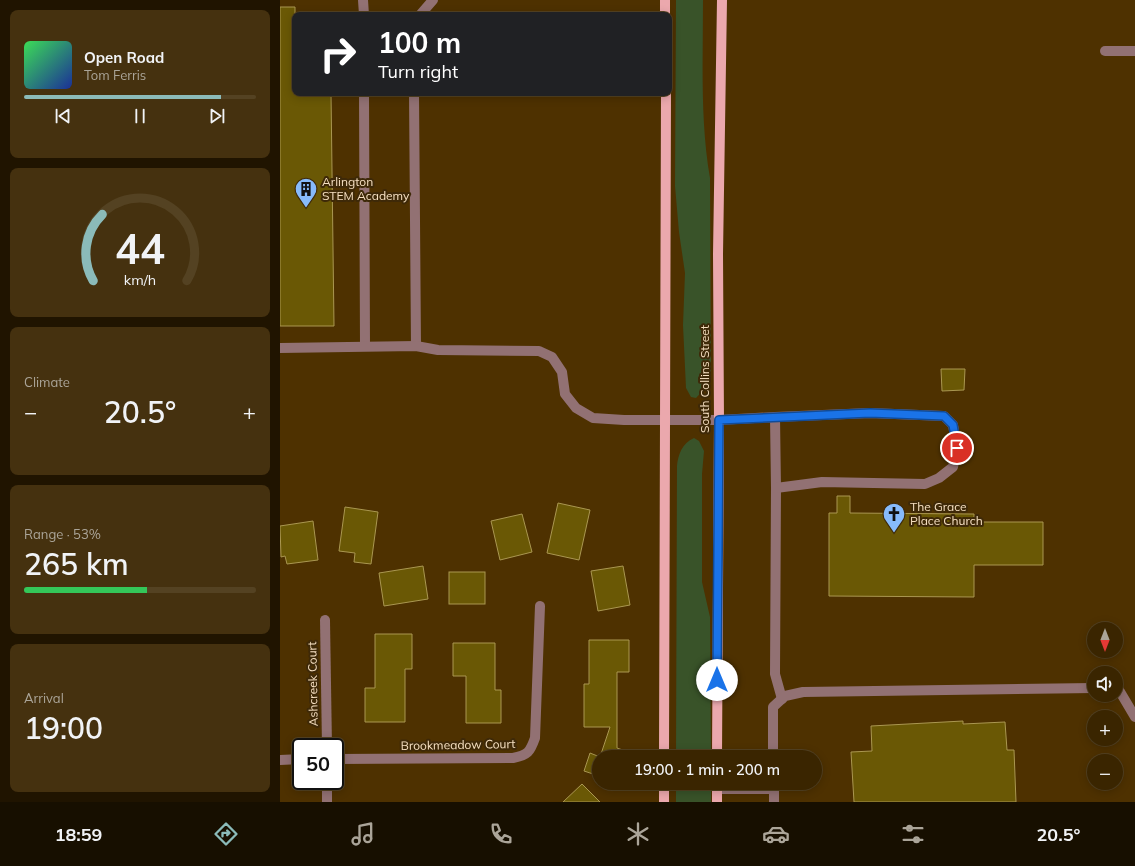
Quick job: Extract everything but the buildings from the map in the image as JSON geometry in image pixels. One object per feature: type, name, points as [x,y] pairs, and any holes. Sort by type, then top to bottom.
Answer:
[{"type":"main road","points":[[665,0],[665,12]]},
{"type":"main road","name":"South Collins Street","points":[[717,750],[719,420],[718,254],[722,0]]},
{"type":"main road","points":[[664,750],[666,96]]},
{"type":"main road","points":[[664,790],[664,802]]},
{"type":"main road","points":[[717,790],[717,802]]},
{"type":"street","points":[[363,0],[364,12]]},
{"type":"street","points":[[423,12],[433,0]]},
{"type":"street","points":[[1104,50],[1135,51]]},
{"type":"street","points":[[364,96],[365,346]]},
{"type":"street","points":[[414,96],[416,346]]},
{"type":"street","points":[[280,348],[416,346],[438,350],[539,351],[552,358],[562,372],[565,394],[576,408],[594,418],[624,420],[719,420],[870,413],[944,416],[953,425],[957,448],[953,467],[939,478],[925,484],[822,482],[776,488]]},
{"type":"street","points":[[775,417],[775,674],[782,699]]},
{"type":"street","name":"Brookmeadow Court","points":[[344,759],[513,758],[524,756],[531,750],[535,738],[540,606]]},
{"type":"street","name":"Ashcreek Court","points":[[325,620],[326,738]]},
{"type":"street","points":[[773,750],[773,707],[785,696],[803,692],[1087,688]]},
{"type":"street","points":[[1123,697],[1135,717]]},
{"type":"street","points":[[280,760],[292,759]]},
{"type":"street","points":[[327,790],[327,802]]},
{"type":"street","points":[[774,790],[774,802]]},
{"type":"green space","points":[[676,0],[703,0],[703,112],[710,178],[711,376],[707,386],[696,398],[691,397],[686,388],[683,325],[685,273],[679,232],[675,186]]},
{"type":"green space","points":[[694,438],[699,441],[704,451],[702,474],[702,582],[710,617],[711,750],[676,750],[677,466],[681,450],[690,440]]},
{"type":"green space","points":[[676,790],[711,790],[711,802],[676,802]]},
{"type":"place","name":"Arlington STEM Academy","points":[[306,208]]},
{"type":"place","name":"The Grace Place Church","points":[[894,534]]},
{"type":"route","points":[[717,680],[719,420],[870,413],[944,416],[953,425],[957,448]]}]
